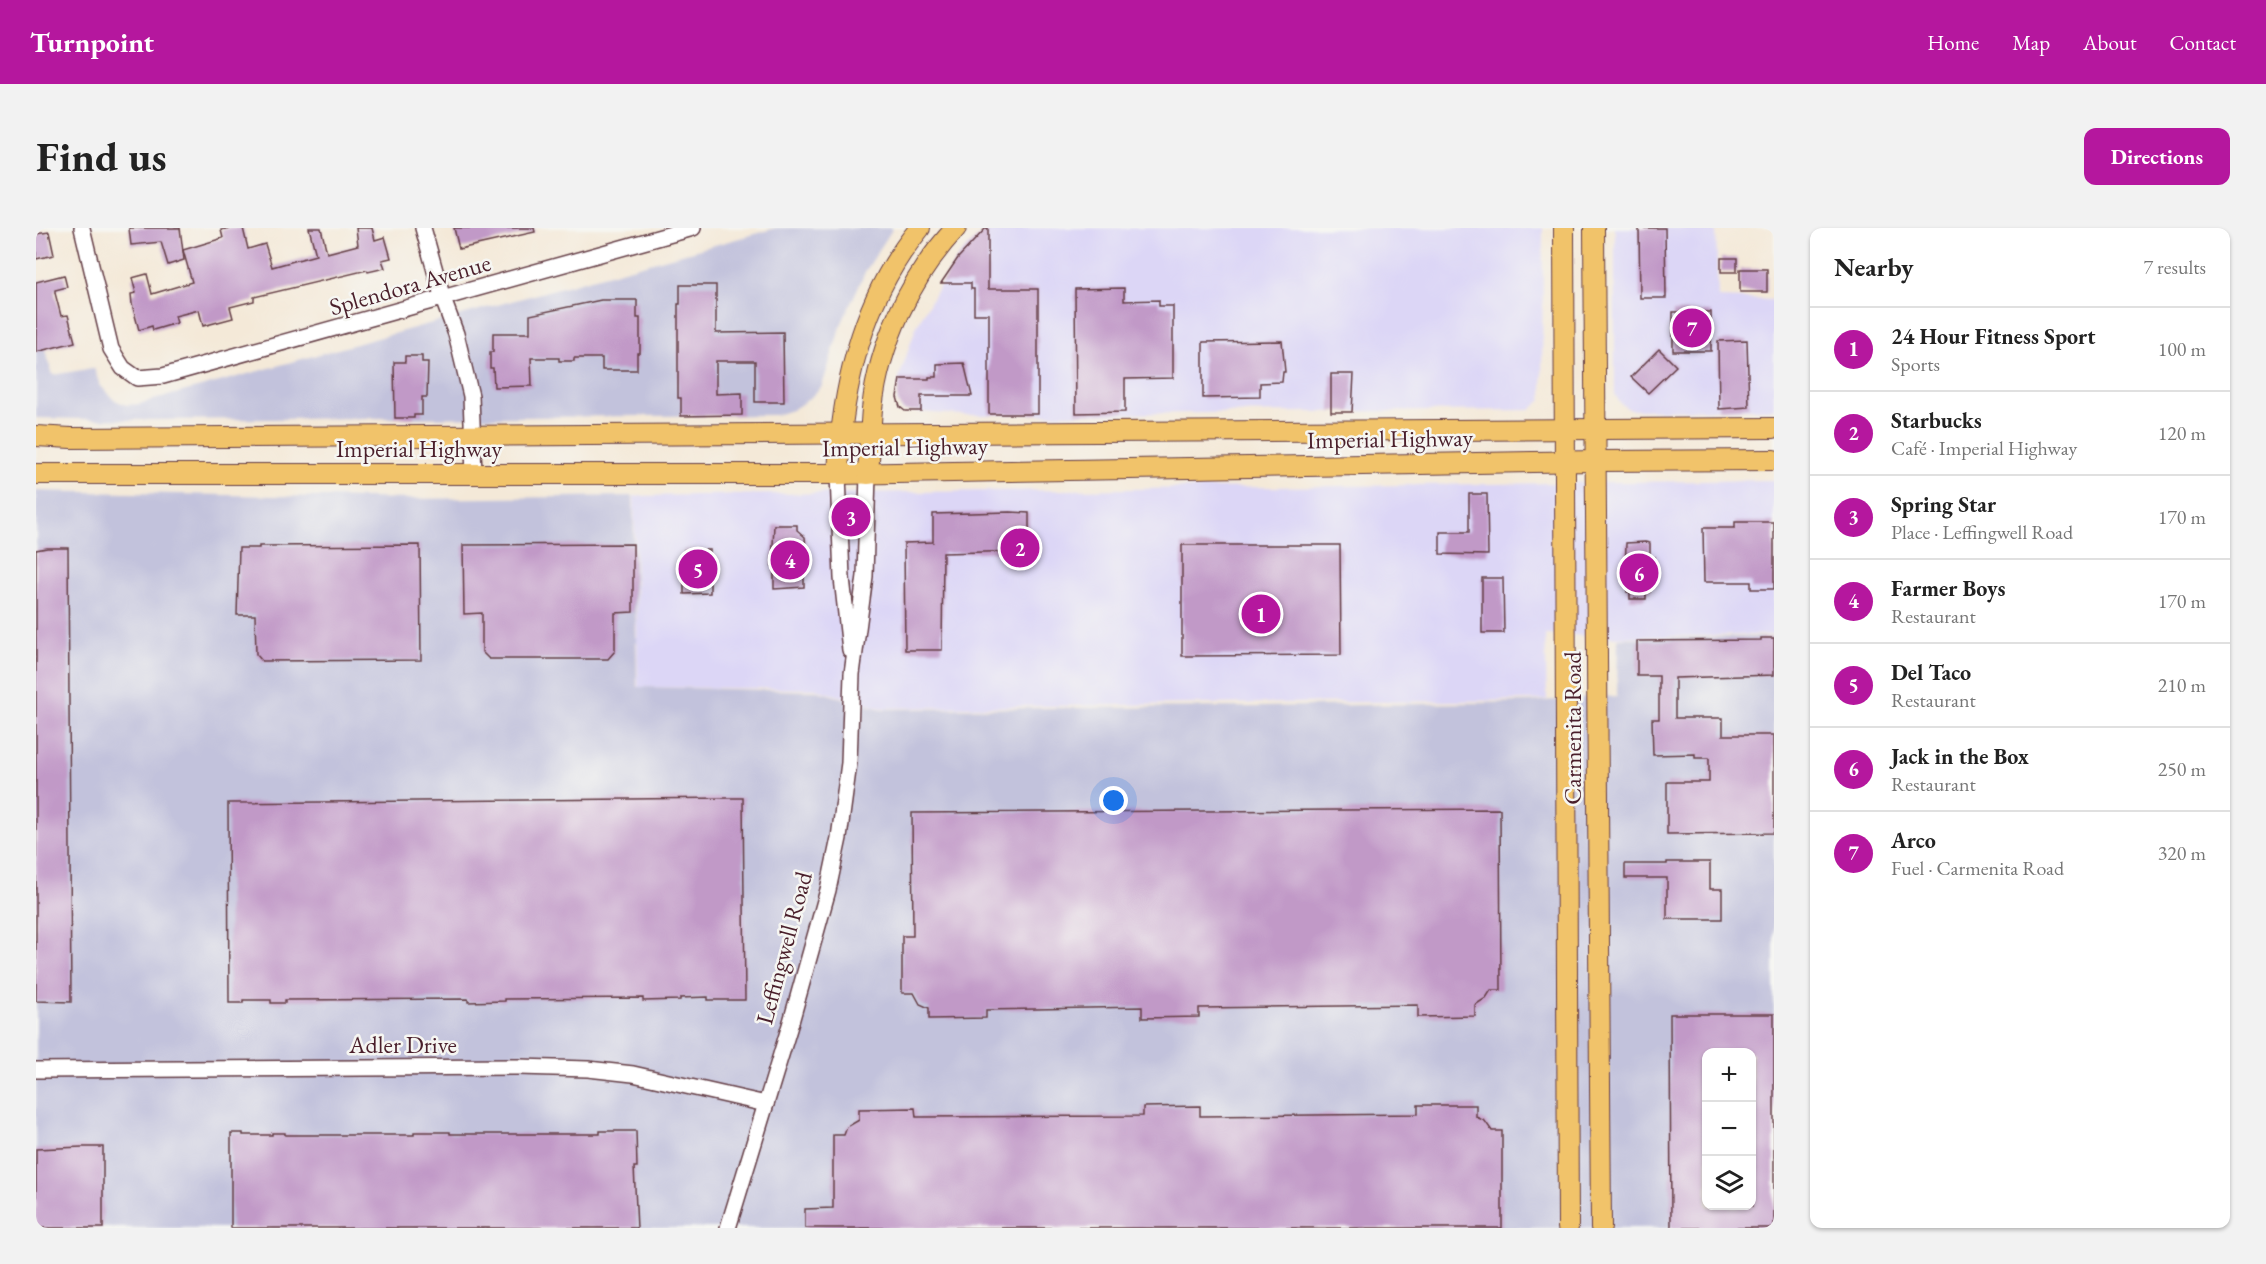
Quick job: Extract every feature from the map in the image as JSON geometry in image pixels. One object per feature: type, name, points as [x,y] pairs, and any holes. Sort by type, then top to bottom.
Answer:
[{"type":"main road","name":"Leffingwell Road","points":[[838,474],[840,435],[849,383],[873,306],[896,261],[920,228]]},
{"type":"main road","name":"Leffingwell Road","points":[[868,474],[874,399],[892,331],[905,300],[926,267],[956,228]]},
{"type":"main road","name":"Carmenita Road","points":[[1564,228],[1563,461],[1568,1228]]},
{"type":"main road","name":"Carmenita Road","points":[[1594,228],[1601,1228]]},
{"type":"main road","name":"Imperial Highway","points":[[36,436],[71,438],[473,437],[1774,428]]},
{"type":"main road","name":"Imperial Highway","points":[[36,474],[868,474],[1563,461],[1774,460]]},
{"type":"street","name":"Splendora Avenue","points":[[82,228],[111,349],[123,368],[137,378],[163,376],[693,228]]},
{"type":"street","points":[[423,228],[443,299],[456,334],[470,389],[474,475]]},
{"type":"street","name":"Leffingwell Road","points":[[728,1228],[828,890],[847,785],[852,728],[852,674],[842,578],[838,474]]},
{"type":"street","name":"Leffingwell Road","points":[[852,674],[865,576],[868,474]]},
{"type":"street","name":"Adler Drive","points":[[36,1070],[507,1067],[588,1069],[633,1074],[766,1104]]},
{"type":"shaded area","points":[[776,228],[893,228],[865,272],[841,325],[822,386],[809,399],[792,410],[776,415],[139,420],[36,418],[36,323],[53,375],[94,368],[100,385],[113,399],[126,405],[139,404]]},
{"type":"shaded area","points":[[987,228],[1543,228],[1542,400],[1530,410],[965,415],[903,411],[897,402],[899,378],[916,327],[960,254]]},
{"type":"shaded area","points":[[1615,228],[1716,228],[1718,298],[1774,300],[1774,409],[1630,410],[1620,403],[1615,394]]},
{"type":"shaded area","points":[[1774,480],[1774,635],[1617,637],[1545,634],[1547,700],[881,708],[815,689],[638,687],[634,496]]},
{"type":"shaded area","points":[[36,491],[410,499],[633,496],[637,687],[817,691],[881,709],[1255,707],[1528,702],[1617,696],[1618,638],[1774,637],[1774,1228],[36,1228]]},
{"type":"building","points":[[129,228],[180,228],[184,260],[168,265],[161,242],[131,245]]},
{"type":"building","points":[[243,228],[248,249],[265,244],[272,267],[316,255],[309,228],[321,228],[327,253],[358,245],[356,228],[372,228],[375,240],[385,237],[391,258],[382,260],[385,268],[368,272],[367,270],[254,297],[254,301],[230,307],[233,318],[203,326],[199,310],[175,316],[177,323],[153,330],[152,326],[139,330],[132,304],[131,294],[136,293],[132,278],[147,274],[152,294],[192,282],[183,250],[223,238],[221,230]]},
{"type":"building","points":[[454,228],[534,228],[535,232],[459,249]]},
{"type":"building","points":[[988,228],[988,289],[1038,289],[1038,414],[989,414],[989,314],[974,314],[974,289],[971,289],[971,283],[941,283],[958,258]]},
{"type":"building","points":[[1639,228],[1665,228],[1666,298],[1640,298]]},
{"type":"building","points":[[49,232],[54,255],[36,259],[36,234]]},
{"type":"building","points":[[1721,258],[1737,258],[1737,272],[1721,272]]},
{"type":"building","points":[[1740,269],[1767,269],[1767,292],[1740,292]]},
{"type":"building","points":[[64,275],[67,287],[55,290],[55,293],[61,316],[68,315],[75,342],[36,352],[36,282]]},
{"type":"building","points":[[680,285],[716,285],[716,333],[783,332],[784,402],[755,402],[755,361],[716,361],[716,394],[742,393],[742,415],[681,416],[681,398],[678,398]]},
{"type":"building","points":[[1124,288],[1124,301],[1159,300],[1159,306],[1173,306],[1173,378],[1125,379],[1125,412],[1076,413],[1075,289]]},
{"type":"building","points":[[601,300],[637,300],[637,318],[640,318],[640,353],[637,353],[637,370],[602,370],[602,358],[574,358],[574,361],[559,361],[559,358],[531,358],[532,386],[494,387],[493,368],[490,368],[493,333],[530,333],[530,315]]},
{"type":"building","points":[[1673,312],[1711,312],[1711,351],[1673,351]]},
{"type":"building","points":[[1747,340],[1749,407],[1719,409],[1718,341]]},
{"type":"building","points":[[1282,341],[1285,372],[1283,372],[1282,382],[1260,383],[1260,397],[1203,398],[1203,342]]},
{"type":"building","points":[[1659,349],[1676,366],[1648,393],[1631,377]]},
{"type":"building","points":[[405,356],[422,356],[422,362],[428,362],[427,397],[422,397],[422,415],[414,415],[414,418],[395,418],[394,362],[405,362]]},
{"type":"building","points":[[964,363],[972,396],[921,396],[921,411],[905,411],[900,407],[897,397],[900,379],[937,377],[937,364]]},
{"type":"building","points":[[1331,374],[1354,374],[1352,412],[1331,412]]},
{"type":"building","points":[[1469,494],[1487,494],[1488,555],[1440,554],[1440,532],[1469,532]]},
{"type":"building","points":[[1029,513],[1029,551],[943,553],[942,650],[905,650],[904,543],[933,542],[933,514]]},
{"type":"building","points":[[1735,522],[1774,522],[1774,589],[1751,589],[1751,582],[1704,582],[1703,528],[1735,528]]},
{"type":"building","points":[[774,525],[797,525],[797,530],[805,537],[807,566],[804,566],[804,587],[774,589],[774,566],[772,566]]},
{"type":"building","points":[[1626,543],[1650,543],[1650,557],[1655,557],[1654,582],[1650,583],[1650,592],[1646,592],[1646,599],[1630,599],[1630,592],[1627,592],[1627,576],[1625,576]]},
{"type":"building","points":[[633,544],[633,612],[615,613],[615,651],[608,659],[489,659],[482,652],[482,613],[464,614],[463,545]]},
{"type":"building","points":[[420,545],[421,660],[262,661],[256,654],[255,615],[237,615],[239,548]]},
{"type":"building","points":[[1182,545],[1340,545],[1341,655],[1182,656]]},
{"type":"building","points":[[68,548],[71,1002],[36,1001],[36,550]]},
{"type":"building","points":[[684,550],[710,550],[710,593],[684,594]]},
{"type":"building","points":[[1482,578],[1503,578],[1504,633],[1482,633]]},
{"type":"building","points":[[1761,638],[1774,638],[1774,675],[1675,678],[1675,718],[1723,718],[1723,735],[1774,735],[1774,833],[1667,834],[1667,782],[1709,782],[1709,758],[1695,758],[1695,754],[1653,755],[1652,719],[1659,719],[1659,676],[1637,676],[1637,641],[1761,640]]},
{"type":"building","points":[[743,798],[745,1000],[708,1000],[708,997],[643,1001],[643,998],[505,999],[505,1001],[468,1002],[468,999],[285,1000],[285,1003],[271,1003],[271,1000],[243,1000],[243,1003],[229,1003],[228,803]]},
{"type":"building","points":[[1500,809],[1501,990],[1491,990],[1486,998],[1475,1005],[1475,1016],[1418,1017],[1418,1005],[1199,1008],[1199,1017],[1142,1018],[1142,1007],[986,1010],[986,1018],[929,1019],[929,1008],[920,1004],[914,993],[902,993],[902,936],[913,936],[912,813]]},
{"type":"building","points":[[1667,862],[1710,862],[1710,889],[1722,889],[1722,919],[1667,919],[1667,878],[1625,878],[1625,864],[1667,864]]},
{"type":"building","points":[[1670,1014],[1774,1014],[1774,1228],[1671,1228]]},
{"type":"building","points":[[1418,1105],[1476,1105],[1476,1117],[1485,1121],[1492,1131],[1502,1131],[1502,1228],[805,1228],[805,1209],[833,1208],[833,1135],[844,1135],[847,1127],[859,1120],[859,1109],[915,1108],[916,1117],[1143,1116],[1143,1107],[1200,1106],[1200,1116],[1418,1114]]},
{"type":"building","points":[[600,1131],[636,1131],[637,1167],[634,1167],[637,1228],[231,1228],[231,1133],[243,1133],[243,1135],[285,1133],[285,1135],[414,1135],[414,1132],[600,1134]]},
{"type":"building","points":[[103,1147],[103,1228],[36,1228],[36,1149]]},
{"type":"place","name":"Arco","points":[[1692,328]]},
{"type":"place","name":"Spring Star","points":[[851,517]]},
{"type":"place","name":"Starbucks","points":[[1020,548]]},
{"type":"place","name":"Farmer Boys","points":[[790,560]]},
{"type":"place","name":"Del Taco","points":[[698,569]]},
{"type":"place","name":"Jack in the Box","points":[[1639,573]]},
{"type":"place","name":"24 Hour Fitness Sport","points":[[1261,614]]}]
